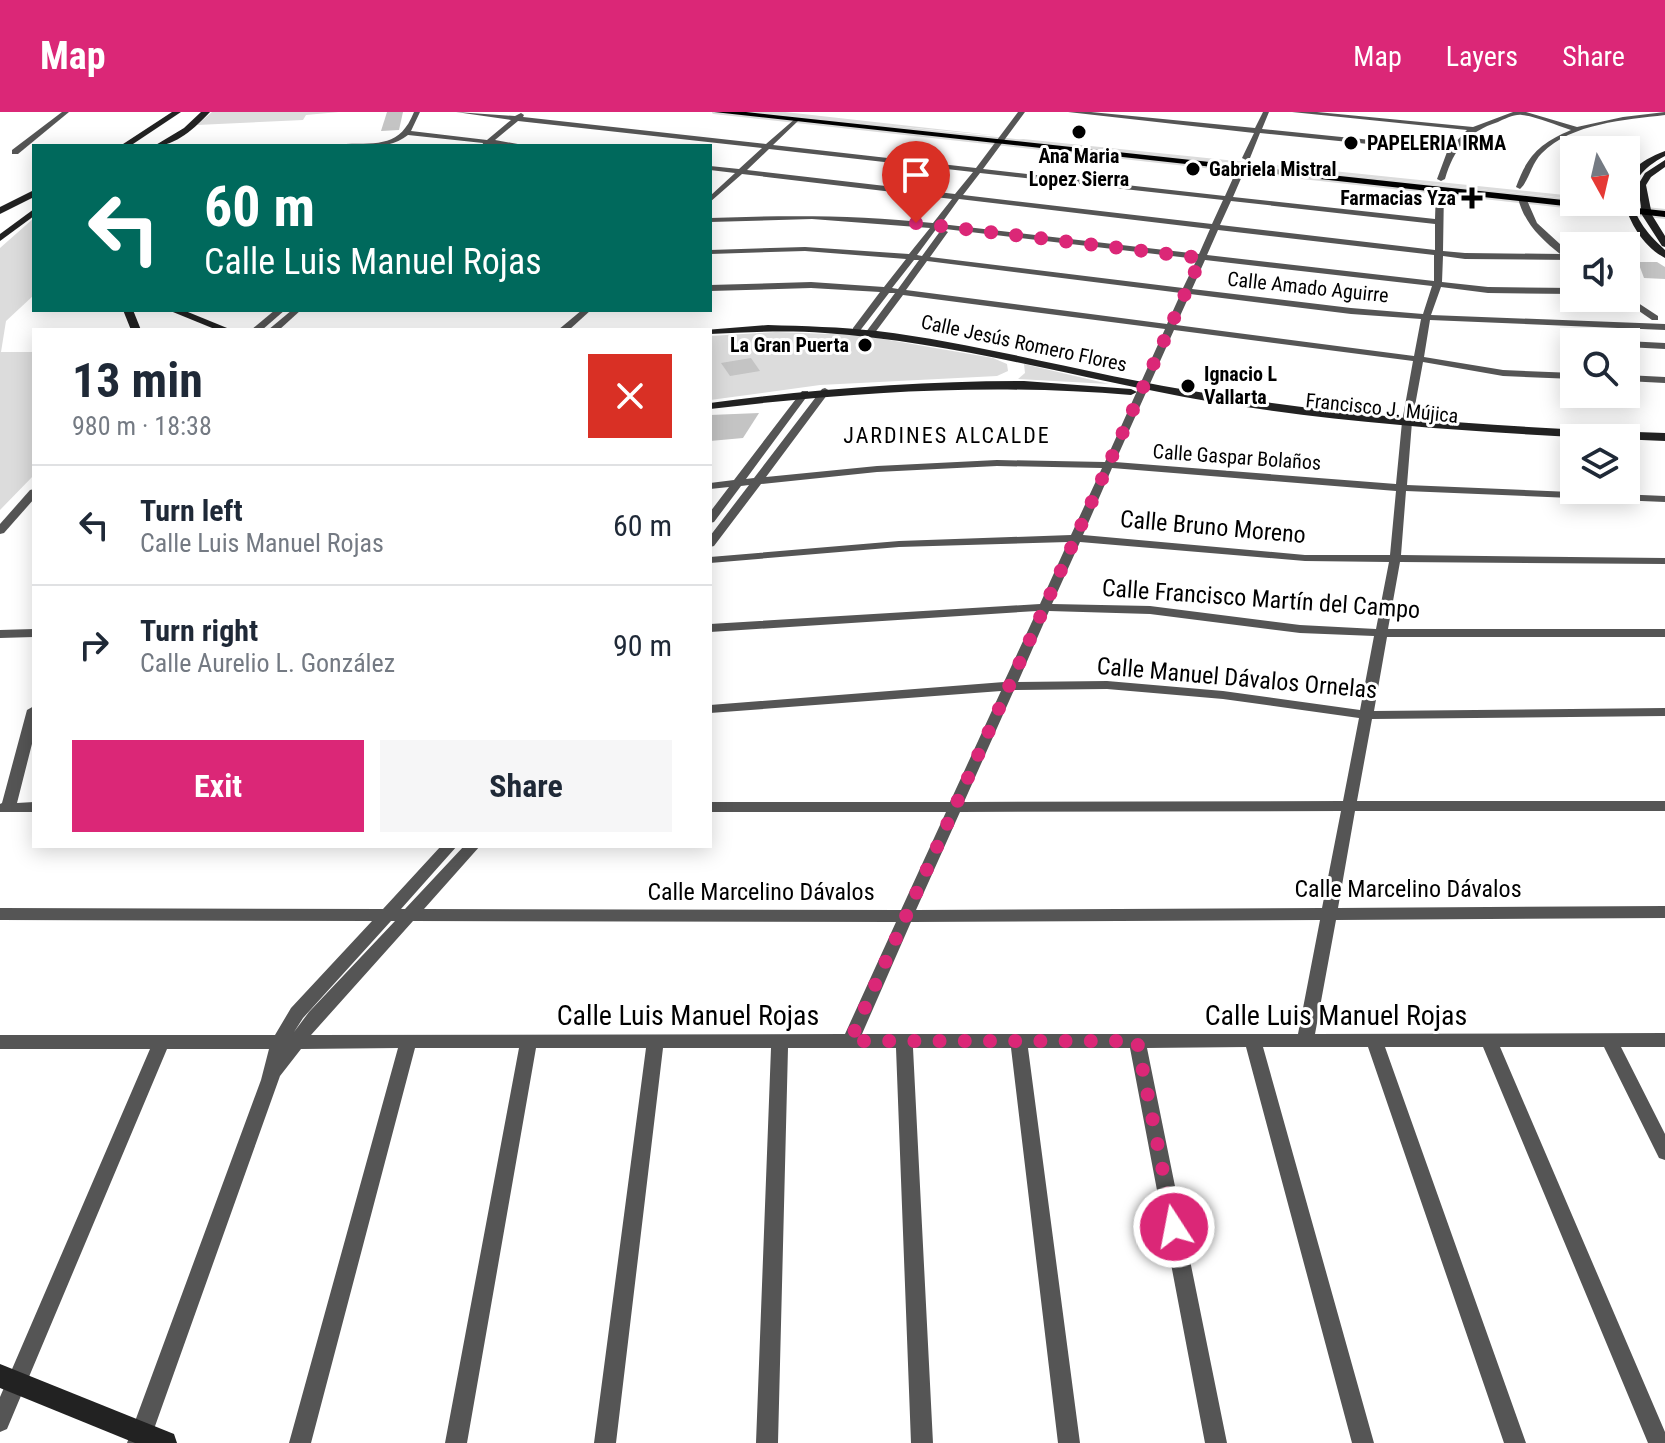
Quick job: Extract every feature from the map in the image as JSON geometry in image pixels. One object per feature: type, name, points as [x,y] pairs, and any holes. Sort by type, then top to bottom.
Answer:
[{"type":"main road","points":[[719,112],[1008,137]]},
{"type":"main road","points":[[814,112],[1008,137],[1560,196]]},
{"type":"main road","points":[[1521,192],[1560,193]]},
{"type":"main road","points":[[1645,206],[1665,202]]},
{"type":"main road","points":[[1640,205],[1665,214]]},
{"type":"street","points":[[15,152],[66,112]]},
{"type":"street","points":[[127,144],[177,112]]},
{"type":"street","points":[[162,144],[187,130],[206,112]]},
{"type":"street","points":[[409,133],[417,112]]},
{"type":"street","points":[[459,112],[517,118],[536,112]]},
{"type":"street","points":[[856,330],[938,225],[988,171],[1022,112]]},
{"type":"street","points":[[871,332],[948,227],[978,170],[1032,112]]},
{"type":"street","points":[[1071,112],[1448,150]]},
{"type":"street","points":[[850,1041],[1266,112]]},
{"type":"street","points":[[1295,112],[1474,129]]},
{"type":"street","points":[[1305,1042],[1326,913],[1395,560],[1407,426],[1426,317],[1438,282],[1440,184],[1448,150],[1474,129],[1520,112],[1578,130]]},
{"type":"street","points":[[1560,248],[1539,230],[1525,211],[1522,176],[1538,150],[1578,130],[1665,113]]},
{"type":"street","points":[[376,144],[409,133],[492,144],[526,116],[1439,222]]},
{"type":"street","points":[[492,144],[517,118]]},
{"type":"street","points":[[715,192],[796,120]]},
{"type":"street","points":[[1640,166],[1665,153]]},
{"type":"street","points":[[1665,163],[1642,185],[1651,227],[1665,244]]},
{"type":"street","points":[[712,168],[1439,253],[1560,259]]},
{"type":"street","points":[[0,211],[32,194]]},
{"type":"street","points":[[0,203],[32,204]]},
{"type":"street","points":[[0,238],[32,214]]},
{"type":"street","points":[[1634,216],[1642,235],[1665,255]]},
{"type":"street","points":[[712,220],[812,217],[938,225],[1488,290],[1560,291]]},
{"type":"street","name":"Calle Amado Aguirre","points":[[712,252],[827,250],[925,258],[1426,317],[1665,327]]},
{"type":"street","points":[[712,288],[811,285],[901,291],[1419,359],[1503,373],[1560,375]]},
{"type":"street","points":[[1640,308],[1655,318]]},
{"type":"street","points":[[178,312],[222,328]]},
{"type":"street","points":[[258,328],[278,312]]},
{"type":"street","points":[[275,328],[295,312]]},
{"type":"street","points":[[565,328],[585,312]]},
{"type":"street","name":"Calle Jesús Romero Flores","points":[[712,331],[789,327],[871,332],[1003,354],[1142,390]]},
{"type":"street","points":[[1640,345],[1665,346]]},
{"type":"street","points":[[987,382],[1010,379],[1019,371],[1014,361],[1003,354]]},
{"type":"street","points":[[1640,379],[1665,380]]},
{"type":"street","name":"Francisco J. Mújica","points":[[712,406],[825,391],[987,382],[1142,390],[1266,413],[1560,440]]},
{"type":"street","points":[[712,541],[825,391]]},
{"type":"street","points":[[712,517],[805,393]]},
{"type":"street","points":[[1407,426],[1665,437]]},
{"type":"street","points":[[1640,443],[1665,444]]},
{"type":"street","name":"Calle Gaspar Bolaños","points":[[712,486],[877,469],[997,463],[1109,465],[1402,488],[1665,499]]},
{"type":"street","points":[[0,531],[32,494]]},
{"type":"street","name":"Calle Bruno Moreno","points":[[712,560],[899,544],[1076,538],[1305,558],[1665,561]]},
{"type":"street","name":"Calle Francisco Martín del Campo","points":[[712,628],[1045,607],[1150,610],[1300,629],[1381,633],[1665,633]]},
{"type":"street","points":[[0,634],[32,633]]},
{"type":"street","name":"Calle Manuel Dávalos Ornelas","points":[[712,709],[1009,686],[1107,685],[1223,695],[1366,715],[1665,712]]},
{"type":"street","points":[[32,718],[4,808],[32,807]]},
{"type":"street","points":[[712,807],[1665,806]]},
{"type":"street","points":[[140,1438],[297,1013],[448,848]]},
{"type":"street","points":[[286,1043],[411,915],[471,848]]},
{"type":"street","name":"Calle Marcelino Dávalos","points":[[0,914],[906,916],[1665,912]]},
{"type":"street","points":[[1609,1040],[1665,1152]]},
{"type":"street","name":"Calle Luis Manuel Rojas","points":[[0,1042],[1665,1040]]},
{"type":"street","points":[[605,1443],[655,1041]]},
{"type":"street","points":[[767,1443],[780,1041]]},
{"type":"street","points":[[904,1041],[922,1443]]},
{"type":"street","points":[[1019,1041],[1069,1443]]},
{"type":"street","points":[[1137,1041],[1216,1443]]},
{"type":"street","points":[[1374,1041],[1515,1443]]},
{"type":"street","points":[[1489,1041],[1659,1443]]},
{"type":"street","points":[[0,1422],[8,1379],[161,1042]]},
{"type":"street","points":[[300,1443],[408,1042]]},
{"type":"street","points":[[456,1443],[529,1042]]},
{"type":"street","points":[[1253,1042],[1363,1443]]},
{"type":"street","points":[[8,1379],[140,1438],[165,1443]]},
{"type":"shaded area","points":[[212,112],[339,112],[306,115],[303,120],[197,125]]},
{"type":"shaded area","points":[[744,112],[785,112],[1000,136]]},
{"type":"shaded area","points":[[1018,140],[1560,195],[1560,198]]},
{"type":"shaded area","points":[[32,220],[32,297],[6,321],[1,352],[32,352],[32,477],[0,510],[0,248]]},
{"type":"shaded area","points":[[776,332],[860,335],[993,358],[1007,364],[1008,371],[997,376],[820,385],[712,400],[712,336]]},
{"type":"shaded area","points":[[1024,364],[1109,384],[1018,379],[1025,373]]},
{"type":"building","points":[[387,112],[403,112],[399,130],[381,131]]},
{"type":"building","points":[[1640,262],[1657,262],[1665,267],[1665,279],[1644,278]]},
{"type":"building","points":[[751,358],[760,371],[730,376],[721,363]]},
{"type":"building","points":[[759,413],[743,438],[712,441],[712,415]]},
{"type":"place","name":"Ana Maria Lopez Sierra","points":[[1079,132]]},
{"type":"place","name":"PAPELERIA IRMA","points":[[1351,143]]},
{"type":"place","name":"Gabriela Mistral","points":[[1193,169]]},
{"type":"place","name":"Farmacias Yza","points":[[1472,198]]},
{"type":"place","name":"La Gran Puerta","points":[[865,345]]},
{"type":"place","name":"Ignacio L Vallarta","points":[[1188,386]]},
{"type":"district","name":"JARDINES ALCALDE","points":[[947,435]]},
{"type":"route","points":[[916,223],[1201,258],[850,1041],[1137,1041],[1174,1227]]}]
